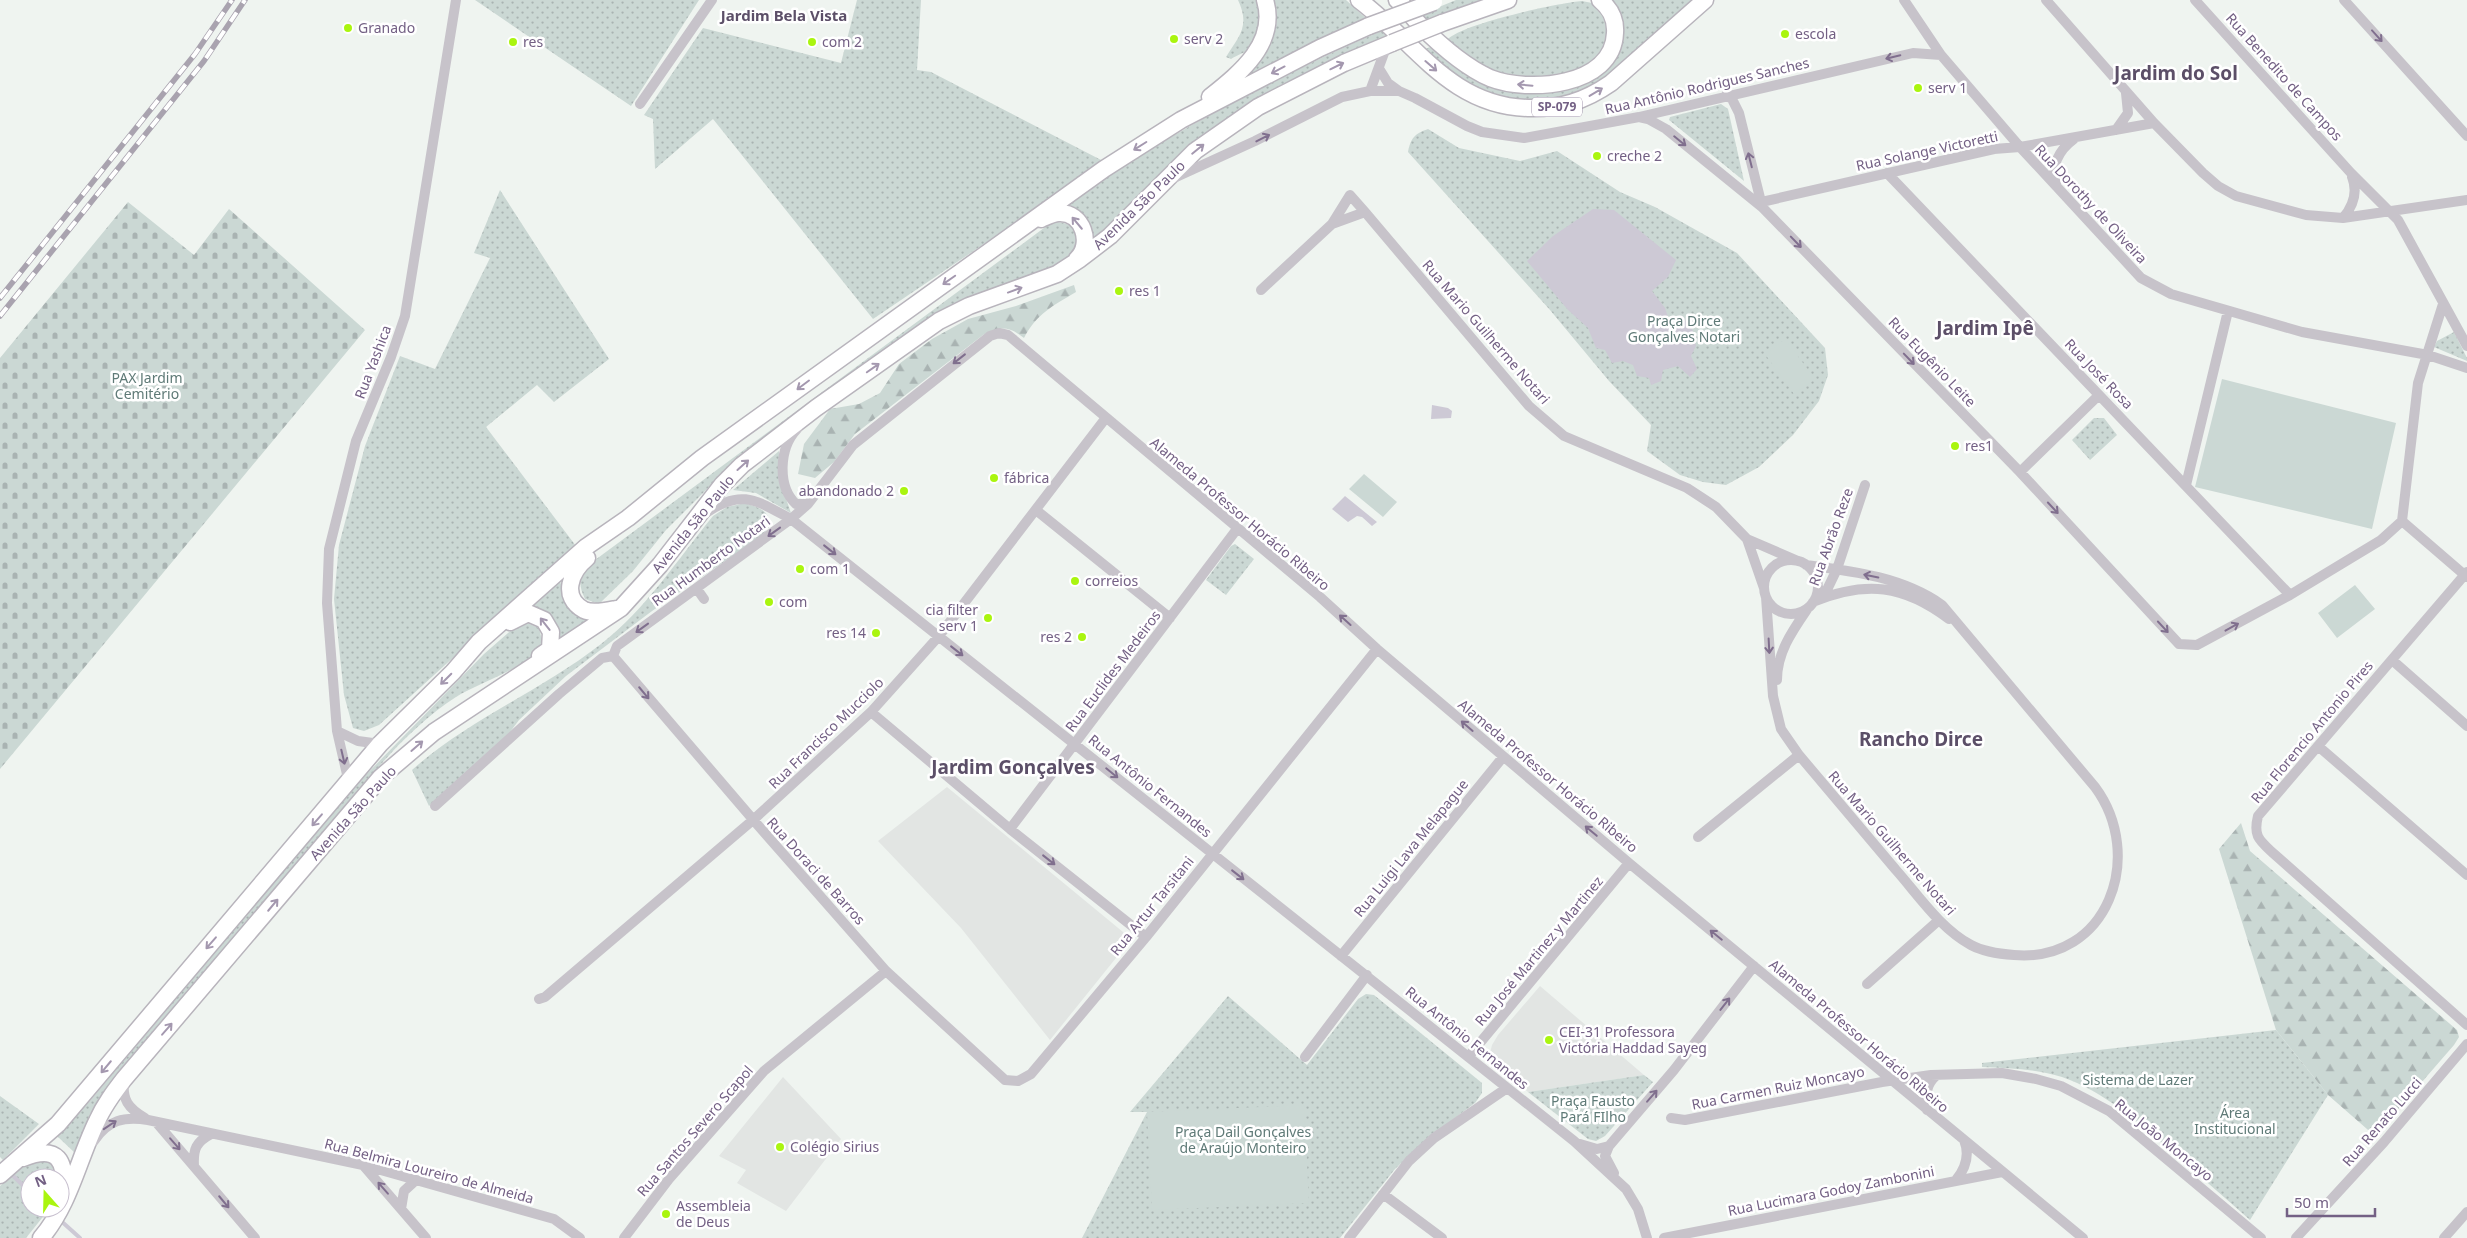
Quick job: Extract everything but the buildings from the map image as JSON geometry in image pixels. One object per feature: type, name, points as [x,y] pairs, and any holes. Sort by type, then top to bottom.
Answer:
[{"type":"main road","points":[[1181,120],[1242,72],[1256,53],[1266,31],[1268,10],[1264,0]]},
{"type":"main road","name":"SP-079","points":[[1359,0],[1378,14],[1392,40],[1442,76],[1469,94],[1491,103],[1513,108],[1560,106],[1580,101],[1610,83],[1705,0]]},
{"type":"main road","name":"Avenida São Paulo","points":[[70,1188],[105,1104],[124,1079],[381,777],[434,732],[621,608],[660,565],[722,485],[742,465],[816,408],[940,321],[969,306],[1057,274],[1110,236],[1195,151],[1258,107],[1336,66],[1392,40],[1508,0]]},
{"type":"main road","name":"SP-079","points":[[1401,3],[1435,38],[1468,65],[1489,77],[1524,86],[1545,86],[1566,82],[1586,73],[1599,66],[1609,54],[1615,39],[1616,26],[1614,16],[1600,0]]},
{"type":"main road","name":"Avenida São Paulo","points":[[0,1175],[58,1124],[349,783],[380,744],[453,672],[479,642],[586,547],[628,518],[667,485],[1104,169],[1181,120],[1320,48],[1370,26],[1436,1]]},
{"type":"main road","points":[[1003,241],[1051,214],[1060,212],[1072,216],[1085,233],[1085,246],[1079,257],[1057,274]]},
{"type":"main road","points":[[621,608],[598,612],[584,610],[574,600],[569,588],[571,578],[578,565],[661,500],[667,485]]},
{"type":"main road","points":[[434,732],[442,717],[550,649],[551,638],[544,620],[528,613],[514,619],[479,642]]},
{"type":"main road","points":[[14,1161],[42,1152],[55,1155],[64,1168]]},
{"type":"main road","name":"Avenida São Paulo","points":[[42,1237],[55,1218]]},
{"type":"street","name":"Rua Yashica","points":[[349,783],[337,731],[327,603],[329,549],[356,441],[391,357],[405,316],[456,0]]},
{"type":"street","points":[[640,104],[712,0]]},
{"type":"street","name":"Rua Dorothy de Oliveira","points":[[1904,0],[1941,55],[2020,147],[2141,278],[2171,294],[2228,310],[2337,340],[2386,346],[2428,355],[2467,368]]},
{"type":"street","points":[[2046,0],[2154,123],[2208,178],[2236,196],[2306,215],[2343,218],[2467,200]]},
{"type":"street","name":"Rua Benedito de Campos","points":[[2195,0],[2351,174],[2398,220],[2467,346]]},
{"type":"street","points":[[2344,0],[2467,136]]},
{"type":"street","points":[[1370,91],[1392,40]]},
{"type":"street","name":"Rua Antônio Rodrigues Sanches","points":[[1380,70],[1388,83],[1399,91],[1467,126],[1482,132],[1508,137],[1538,137],[1639,117],[1726,95],[1913,53],[1941,55]]},
{"type":"street","points":[[2116,130],[2128,113],[2129,105],[2124,88]]},
{"type":"street","name":"Rua Antônio Rodrigues Sanches","points":[[1156,189],[1174,178],[1256,141],[1327,104],[1355,93],[1399,91]]},
{"type":"street","points":[[1726,95],[1732,98],[1739,113],[1761,205]]},
{"type":"street","name":"Rua Eugênio Leite","points":[[1639,117],[1648,119],[1666,129],[1761,205],[2020,472],[2180,644],[2188,646],[2204,642],[2290,595]]},
{"type":"street","name":"Rua Solange Victoretti","points":[[1761,205],[1804,191],[1994,149],[2020,147],[2154,123]]},
{"type":"street","points":[[2057,188],[2054,180],[2056,161],[2060,151],[2076,137]]},
{"type":"street","name":"Rua José Rosa","points":[[1887,174],[2290,595]]},
{"type":"street","points":[[2343,218],[2350,210],[2354,198],[2355,186],[2351,174]]},
{"type":"street","name":"Rua Mario Guilherme Notari","points":[[1332,224],[1350,195],[1528,406],[1564,436],[1687,488],[1716,507],[1747,539],[1802,563]]},
{"type":"street","points":[[1261,290],[1332,224],[1365,212]]},
{"type":"street","points":[[2290,595],[2381,540],[2402,521],[2418,383],[2443,304]]},
{"type":"street","points":[[2186,485],[2228,310]]},
{"type":"street","name":"Alameda Professor Horácio Ribeiro","points":[[999,333],[1008,335],[1050,369],[1105,419],[1320,598],[1503,757],[2081,1237]]},
{"type":"street","name":"Rua Humberto Notari","points":[[435,806],[602,658],[613,656],[617,646],[792,520],[808,504],[853,445],[971,350],[990,336],[999,333]]},
{"type":"street","points":[[2020,472],[2099,395]]},
{"type":"street","points":[[808,504],[796,504],[789,497],[783,471],[784,458],[787,444],[792,434],[816,408]]},
{"type":"street","name":"Rua Francisco Mucciolo","points":[[538,999],[546,997],[753,820],[871,712],[939,636],[1105,419]]},
{"type":"street","name":"Rua Abrão Reze","points":[[1815,602],[1837,569],[1865,485]]},
{"type":"street","name":"Rua Antônio Fernandes","points":[[695,521],[722,502],[743,498],[764,505],[792,520],[1076,743],[1211,854],[1469,1056],[1574,1141],[1619,1181]]},
{"type":"street","points":[[1036,510],[1170,618]]},
{"type":"street","points":[[2402,521],[2466,574]]},
{"type":"street","name":"Rua Euclides Medeiros","points":[[1010,829],[1237,529]]},
{"type":"street","name":"Rua Mario Guilherme Notari","points":[[1747,539],[1765,594],[1770,604],[1782,612],[1796,613],[1815,602],[1857,589],[1890,589],[1926,602],[1948,618],[1968,637],[2106,801],[2117,834],[2120,861],[2113,894],[2100,917],[2087,933],[2065,946],[2031,957],[1997,954],[1972,946],[1940,920],[1799,755],[1781,729],[1773,696],[1765,594],[1767,575],[1773,568],[1789,561],[1877,577],[1927,594],[1956,618],[1968,637]]},
{"type":"street","points":[[1781,729],[1777,670],[1783,649],[1815,602],[1816,596],[1817,582],[1815,575],[1802,563]]},
{"type":"street","name":"Rua Florencio Antonio Pires","points":[[2466,574],[2258,816],[2255,830],[2273,853],[2467,1025]]},
{"type":"street","points":[[696,589],[704,599]]},
{"type":"street","name":"Rua Artur Tarsitani","points":[[1018,1081],[1031,1074],[1146,937],[1377,649]]},
{"type":"street","name":"Rua Doraci de Barros","points":[[613,656],[753,820],[886,971],[1005,1080],[1018,1081]]},
{"type":"street","points":[[2392,660],[2467,726]]},
{"type":"street","points":[[871,712],[1010,829],[1146,937]]},
{"type":"street","points":[[337,731],[358,741],[380,744]]},
{"type":"street","points":[[2318,746],[2467,875]]},
{"type":"street","points":[[1698,837],[1799,755]]},
{"type":"street","name":"Rua Luigi Lava Melapague","points":[[1341,956],[1503,757]]},
{"type":"street","name":"Rua José Martinez y Martinez","points":[[1469,1056],[1629,863]]},
{"type":"street","points":[[1867,984],[1940,920]]},
{"type":"street","points":[[1609,1146],[1674,1070],[1754,966]]},
{"type":"street","name":"Rua Santos Severo Scapol","points":[[624,1238],[668,1179],[764,1071],[886,971]]},
{"type":"street","points":[[1305,1057],[1367,975]]},
{"type":"street","name":"Rua Renato Lucci","points":[[2296,1238],[2384,1142],[2467,1044]]},
{"type":"street","name":"Rua João Moncayo","points":[[1891,1081],[1937,1074],[2002,1073],[2061,1086],[2109,1112],[2261,1238]]},
{"type":"street","points":[[1927,1110],[1927,1088],[1929,1082],[1937,1074]]},
{"type":"street","name":"Rua Belmira Loureiro de Almeida","points":[[124,1079],[123,1095],[127,1106],[152,1121]]},
{"type":"street","name":"Rua Carmen Ruiz Moncayo","points":[[1671,1118],[1685,1120],[1891,1081]]},
{"type":"street","points":[[1349,1238],[1409,1161],[1434,1138],[1507,1088]]},
{"type":"street","name":"Rua Belmira Loureiro de Almeida","points":[[84,1156],[100,1133],[114,1121],[126,1118],[152,1121],[362,1165],[554,1219],[580,1238]]},
{"type":"street","points":[[152,1121],[194,1166],[255,1238]]},
{"type":"street","points":[[194,1166],[196,1146],[200,1140],[211,1134]]},
{"type":"street","points":[[1956,1180],[1962,1173],[1968,1155],[1964,1140]]},
{"type":"street","name":"Rua Antônio Fernandes","points":[[1574,1141],[1597,1149],[1609,1146]]},
{"type":"street","name":"Rua Antônio Fernandes","points":[[1609,1146],[1606,1156],[1619,1181],[1638,1209],[1647,1238]]},
{"type":"street","points":[[362,1165],[426,1238]]},
{"type":"street","name":"Rua Lucimara Godoy Zambonini","points":[[1664,1238],[2002,1172]]},
{"type":"street","points":[[401,1209],[404,1191],[416,1180]]},
{"type":"street","points":[[1383,1194],[1442,1238]]},
{"type":"street","points":[[2444,1238],[2467,1212]]},
{"type":"shaded area","points":[[1593,209],[1614,210],[1676,260],[1668,277],[1652,291],[1665,308],[1668,317],[1683,317],[1693,331],[1696,346],[1691,356],[1697,369],[1690,377],[1678,366],[1663,370],[1661,381],[1651,385],[1649,378],[1637,376],[1633,365],[1623,361],[1612,363],[1605,350],[1596,348],[1588,328],[1568,310],[1527,261],[1553,236]]},
{"type":"shaded area","points":[[1432,405],[1448,408],[1452,411],[1451,418],[1431,419]]},
{"type":"shaded area","points":[[1345,496],[1377,522],[1372,526],[1362,517],[1357,516],[1348,522],[1332,509]]},
{"type":"shaded area","points":[[947,787],[1123,932],[1126,939],[1124,948],[1050,1040],[961,928],[878,841]]},
{"type":"shaded area","name":"CEI-31 Professora Victória Haddad Sayeg","points":[[1540,986],[1644,1075],[1528,1092],[1494,1063],[1490,1053],[1492,1045],[1498,1035]]},
{"type":"shaded area","name":"Colégio Sirius","points":[[783,1077],[841,1139],[786,1211],[737,1183],[746,1170],[719,1156]]},
{"type":"green space","points":[[475,0],[699,0],[631,106]]},
{"type":"green space","points":[[857,0],[921,0],[917,70],[931,72],[1105,162],[873,319],[713,119],[655,169],[653,119],[644,115],[703,28],[841,63]]},
{"type":"green space","points":[[1238,0],[1257,0],[1260,18],[1259,30],[1252,47],[1231,59],[1226,57],[1239,36],[1243,24],[1242,9]]},
{"type":"green space","points":[[1274,0],[1346,0],[1368,20],[1238,85],[1262,57],[1273,36],[1277,13]]},
{"type":"green space","points":[[1456,0],[1487,0],[1427,22],[1422,14]]},
{"type":"green space","points":[[1608,0],[1694,0],[1648,44],[1601,80],[1576,93],[1548,100],[1518,101],[1484,93],[1461,80],[1420,51],[1433,46],[1517,91],[1611,64]]},
{"type":"green space","points":[[1582,1],[1592,3],[1602,12],[1610,31],[1601,57],[1579,71],[1544,81],[1496,75],[1470,59],[1447,40],[1470,27],[1489,21],[1532,10]]},
{"type":"green space","points":[[1386,29],[1395,36],[1193,145],[1155,179],[1090,246],[1091,231],[1086,218],[1075,209],[1061,203],[1180,132],[1261,88]]},
{"type":"green space","points":[[1721,104],[1728,109],[1744,181],[1669,120],[1670,117]]},
{"type":"green space","name":"Praça Dirce Gonçalves Notari","points":[[1428,129],[1459,148],[1520,161],[1557,151],[1620,192],[1655,207],[1737,253],[1825,348],[1828,375],[1819,401],[1793,435],[1759,467],[1726,485],[1703,482],[1680,475],[1647,451],[1651,425],[1609,381],[1550,310],[1408,152],[1414,137]]},
{"type":"green space","points":[[500,190],[609,359],[554,402],[537,385],[486,427],[576,546],[379,725],[364,731],[353,728],[344,695],[334,599],[339,545],[365,446],[400,356],[435,369],[490,258],[474,253]]},
{"type":"green space","name":"PAX Jardim Cemitério","points":[[128,202],[194,255],[229,209],[365,330],[0,769],[0,358]]},
{"type":"green space","points":[[1052,222],[1066,224],[1075,230],[1078,239],[1075,253],[1040,274],[1006,287],[726,470],[666,530],[633,571],[599,604],[585,599],[580,582],[587,566]]},
{"type":"green space","points":[[1074,285],[1076,292],[1040,316],[1024,338],[1009,329],[994,330],[983,335],[855,434],[834,462],[815,478],[798,474],[804,444],[830,409],[859,404],[880,393],[899,364],[932,339],[968,319],[1016,306]]},
{"type":"green space","points":[[2454,332],[2467,361],[2434,347],[2437,341]]},
{"type":"green space","points":[[1785,339],[1815,379],[1794,394],[1765,354]]},
{"type":"green space","points":[[2222,379],[2396,423],[2372,529],[2195,487]]},
{"type":"green space","points":[[2094,418],[2104,418],[2117,435],[2090,460],[2072,440]]},
{"type":"green space","points":[[779,451],[782,487],[791,513],[756,493],[733,490]]},
{"type":"green space","points":[[1364,474],[1397,502],[1383,517],[1349,489]]},
{"type":"green space","points":[[745,503],[763,510],[768,516],[770,526],[762,536],[652,611],[566,676],[519,720],[504,740],[429,806],[412,770],[457,735],[578,661],[601,644],[647,600],[713,516],[727,507]]},
{"type":"green space","points":[[1235,544],[1254,559],[1226,595],[1206,580],[1231,546]]},
{"type":"green space","points":[[560,581],[568,607],[590,620],[561,641],[556,627],[532,605]]},
{"type":"green space","points":[[2355,585],[2375,609],[2337,638],[2318,613]]},
{"type":"green space","points":[[527,623],[539,628],[542,640],[539,649],[521,664],[466,691],[442,706],[390,754],[90,1114],[75,1153],[57,1136],[89,1102],[354,787],[484,654],[517,625]]},
{"type":"green space","points":[[2241,823],[2250,851],[2457,1030],[2459,1037],[2454,1045],[2375,1136],[2328,1095],[2276,1030],[2219,849]]},
{"type":"green space","name":"Praça Dail Gonçalves de Araújo Monteiro","points":[[1366,994],[1374,995],[1482,1083],[1482,1093],[1475,1103],[1423,1142],[1395,1169],[1340,1238],[1082,1238],[1147,1112],[1130,1112],[1228,996],[1307,1065],[1358,999]]},
{"type":"green space","name":"Área Institucional","points":[[2276,1030],[2328,1095],[2250,1220],[2134,1119],[2093,1091],[2078,1083],[2043,1072],[1982,1067],[1982,1063]]},
{"type":"green space","name":"Praça Fausto Pará FIlho","points":[[1644,1075],[1653,1082],[1605,1136],[1596,1141],[1588,1139],[1528,1092]]},
{"type":"green space","points":[[0,1096],[39,1124],[3,1160],[0,1157]]},
{"type":"green space","points":[[1304,1105],[1309,1203],[1152,1210],[1147,1112]]},
{"type":"green space","points":[[41,1158],[51,1162],[54,1168],[20,1168],[20,1218],[42,1218],[26,1238],[0,1238],[0,1186],[21,1167]]},
{"type":"waterway","points":[[9,1172],[20,1182]]},
{"type":"waterway","points":[[60,1220],[80,1238]]},
{"type":"railway","points":[[0,298],[195,54],[232,0]]},
{"type":"railway","points":[[0,316],[204,61],[245,0]]},
{"type":"place","name":"Granado","points":[[348,28]]},
{"type":"place","name":"escola","points":[[1785,34]]},
{"type":"place","name":"serv 2","points":[[1174,39]]},
{"type":"place","name":"res","points":[[513,42]]},
{"type":"place","name":"com 2","points":[[812,42]]},
{"type":"place","name":"serv 1","points":[[1918,88]]},
{"type":"place","name":"creche 2","points":[[1597,156]]},
{"type":"place","name":"res 1","points":[[1119,291]]},
{"type":"place","name":"res1","points":[[1955,446]]},
{"type":"place","name":"fábrica","points":[[994,478]]},
{"type":"place","name":"abandonado 2","points":[[904,491]]},
{"type":"place","name":"com 1","points":[[800,569]]},
{"type":"place","name":"correios","points":[[1075,581]]},
{"type":"place","name":"com","points":[[769,602]]},
{"type":"place","name":"cia filter serv 1","points":[[988,618]]},
{"type":"place","name":"res 14","points":[[876,633]]},
{"type":"place","name":"res 2","points":[[1082,637]]},
{"type":"place","name":"CEI-31 Professora Victória Haddad Sayeg","points":[[1549,1040]]},
{"type":"place","name":"Colégio Sirius","points":[[780,1147]]},
{"type":"place","name":"Assembleia de Deus","points":[[666,1214]]},
{"type":"district","name":"Jardim Bela Vista","points":[[784,16]]},
{"type":"district","name":"Jardim do Sol","points":[[2176,73]]},
{"type":"district","name":"Jardim Ipê","points":[[1985,328]]},
{"type":"district","name":"Rancho Dirce","points":[[1921,739]]},
{"type":"district","name":"Jardim Gonçalves","points":[[1013,767]]},
{"type":"park label","name":"Sistema de Lazer","points":[[2138,1080]]}]
